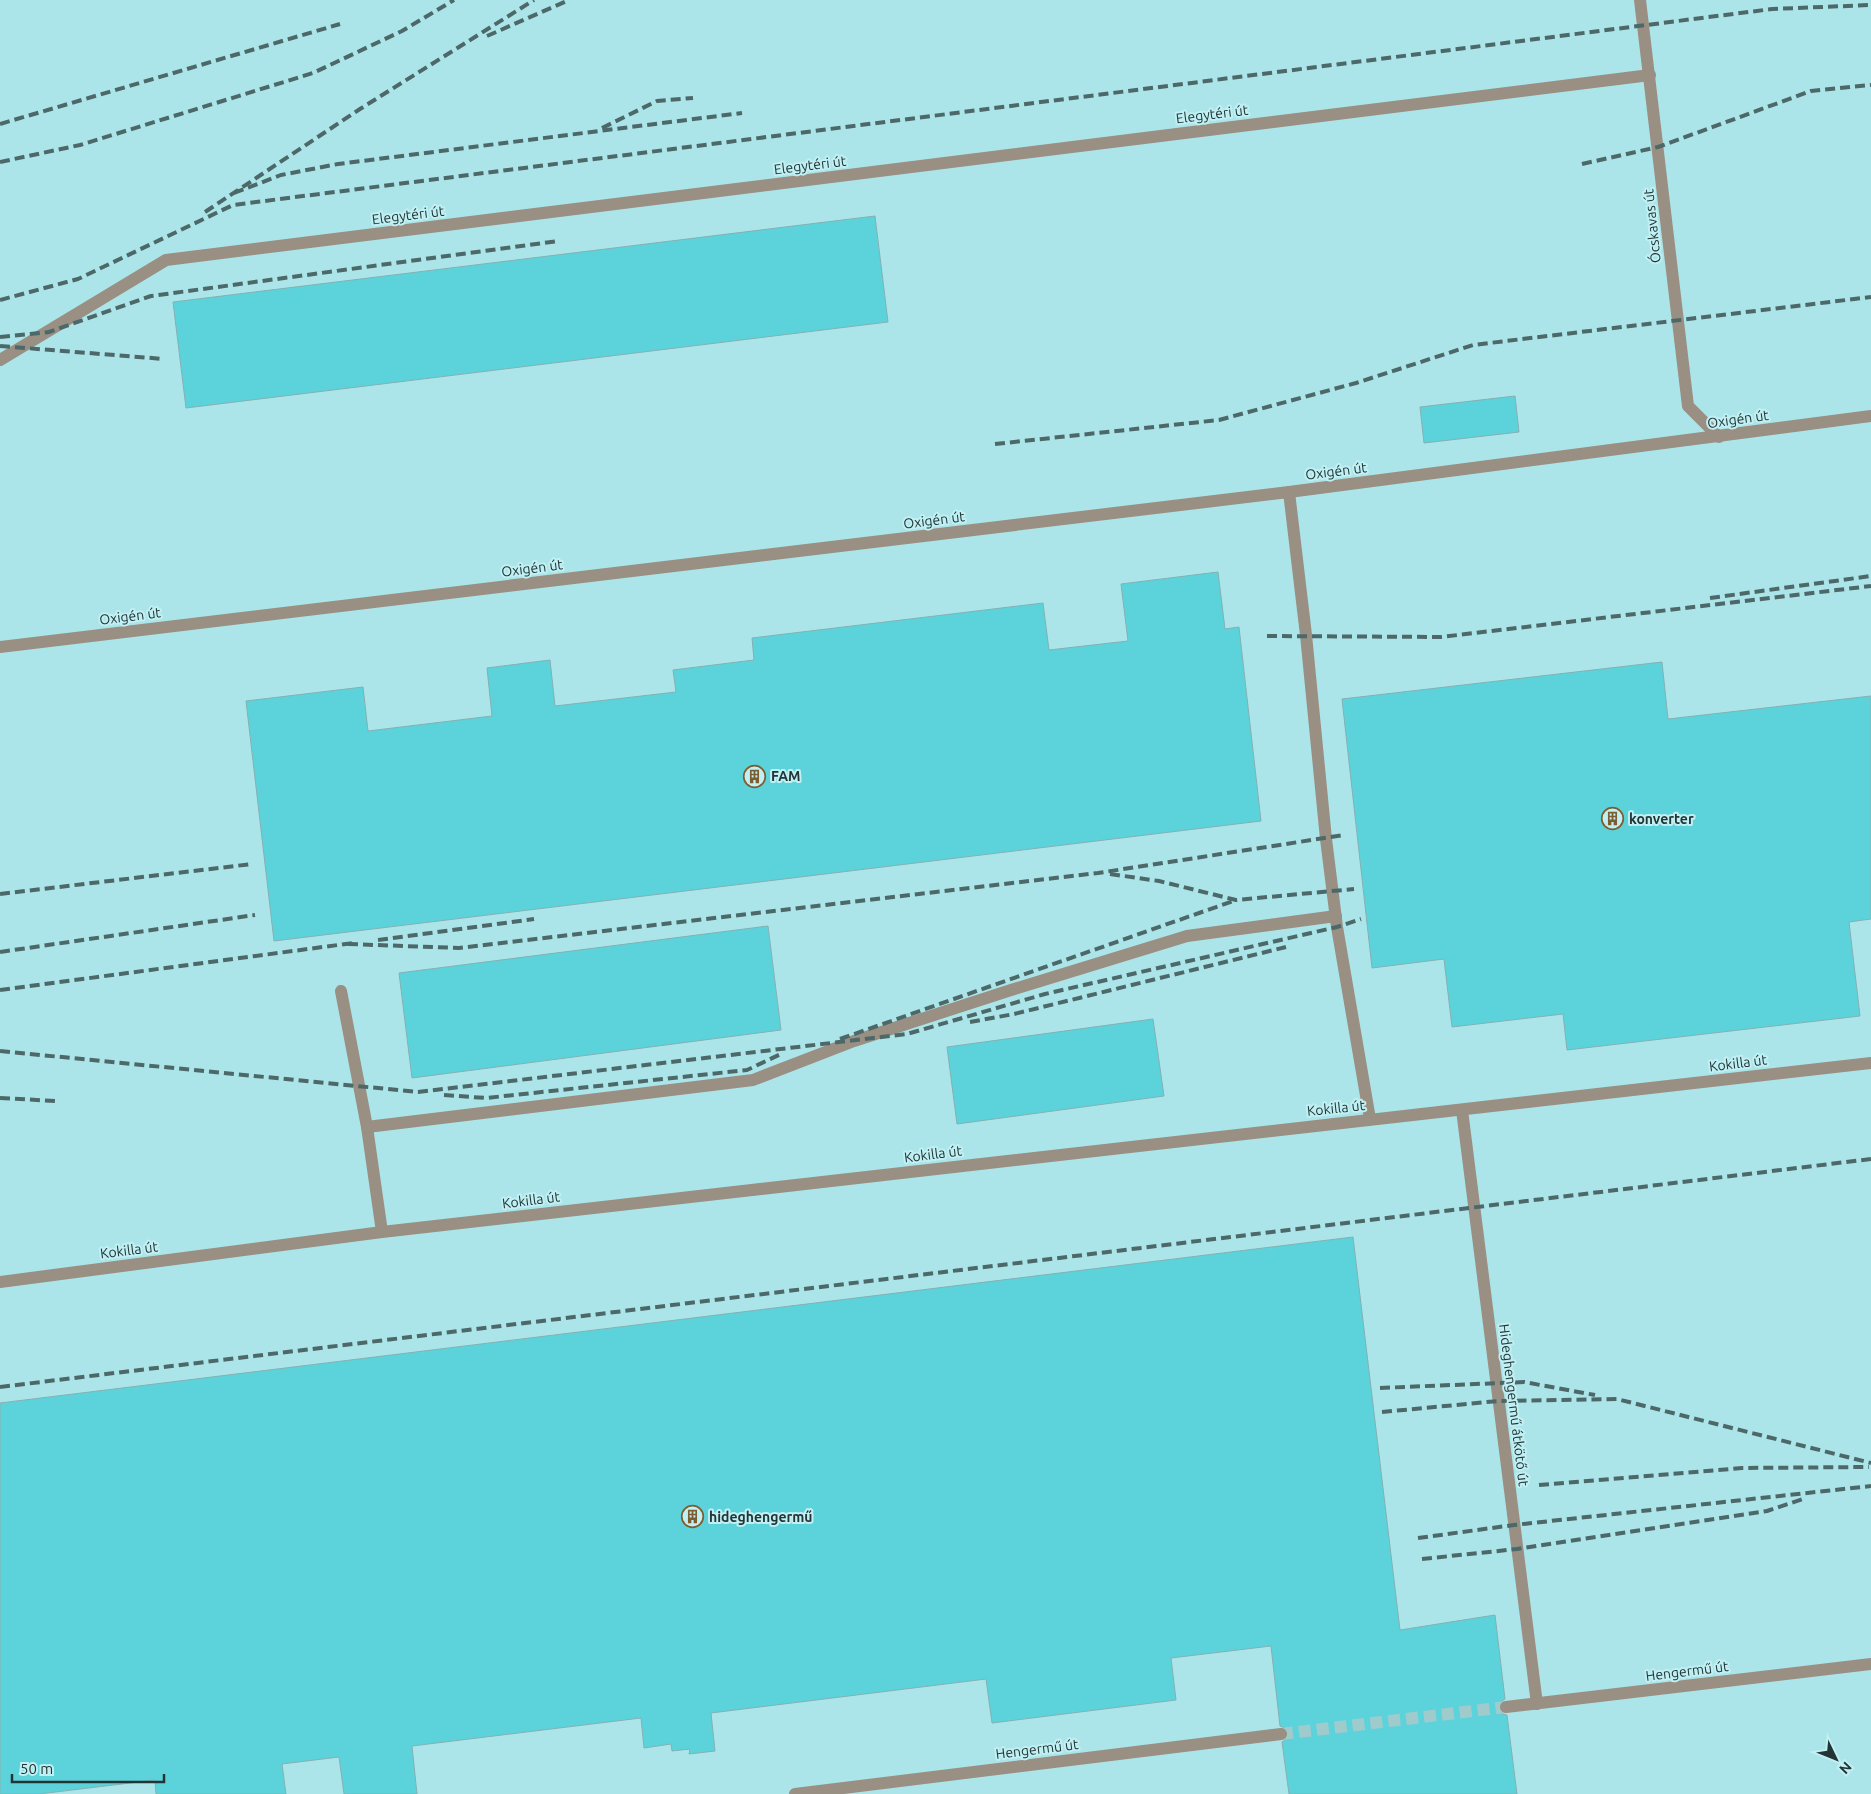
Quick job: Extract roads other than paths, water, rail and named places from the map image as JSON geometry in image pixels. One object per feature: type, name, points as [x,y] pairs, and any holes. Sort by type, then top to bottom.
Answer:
[{"type":"lane","name":"Ócskavas út","points":[[1640,0],[1688,406],[1718,437]]},
{"type":"lane","name":"Elegytéri út","points":[[0,360],[166,260],[1650,75]]},
{"type":"lane","name":"Oxigén út","points":[[0,647],[1289,492],[1871,416]]},
{"type":"lane","points":[[1289,492],[1336,916],[1370,1119]]},
{"type":"lane","points":[[367,1127],[753,1080],[854,1041],[1186,936],[1336,916]]},
{"type":"lane","points":[[341,992],[367,1127],[382,1232]]},
{"type":"lane","name":"Kokilla út","points":[[0,1282],[382,1232],[1871,1063]]},
{"type":"lane","name":"Hideghengermű átkötő út","points":[[1462,1110],[1537,1704]]},
{"type":"lane","name":"Hengermű út","points":[[1506,1707],[1871,1664]]},
{"type":"lane","name":"Hengermű út","points":[[795,1794],[1282,1734]]},
{"type":"tunnel","points":[[1281,1734],[1506,1707]]},
{"type":"railway","points":[[0,162],[80,145],[313,73],[402,31],[454,0]]},
{"type":"railway","points":[[205,212],[360,109],[534,0]]},
{"type":"railway","points":[[487,36],[569,0]]},
{"type":"railway","points":[[0,300],[78,279],[233,205],[1772,9],[1871,5]]},
{"type":"railway","points":[[0,124],[340,24]]},
{"type":"railway","points":[[1582,164],[1658,147],[1811,91],[1871,85]]},
{"type":"railway","points":[[602,128],[657,101],[693,98]]},
{"type":"railway","points":[[234,193],[281,175],[338,164],[742,113]]},
{"type":"railway","points":[[0,337],[49,332],[151,296],[558,241]]},
{"type":"railway","points":[[995,444],[1219,420],[1356,383],[1473,345],[1871,297]]},
{"type":"railway","points":[[0,346],[164,359]]},
{"type":"railway","points":[[1710,598],[1871,576]]},
{"type":"railway","points":[[1267,636],[1441,637],[1871,586]]},
{"type":"railway","points":[[348,944],[459,948],[1098,873],[1344,835]]},
{"type":"railway","points":[[0,894],[252,864]]},
{"type":"railway","points":[[1110,874],[1159,881],[1236,900],[1354,889]]},
{"type":"railway","points":[[840,1039],[1236,900]]},
{"type":"railway","points":[[0,952],[255,915]]},
{"type":"railway","points":[[378,940],[534,919]]},
{"type":"railway","points":[[0,1051],[418,1092],[907,1034],[1045,994],[1337,927],[1361,919]]},
{"type":"railway","points":[[0,990],[353,943]]},
{"type":"railway","points":[[970,1022],[1014,1014],[1286,947]]},
{"type":"railway","points":[[444,1095],[486,1098],[747,1070],[783,1053]]},
{"type":"railway","points":[[0,1098],[56,1101]]},
{"type":"railway","points":[[0,1387],[1871,1159]]},
{"type":"railway","points":[[1380,1388],[1524,1382],[1595,1395]]},
{"type":"railway","points":[[1382,1412],[1498,1401],[1617,1399],[1871,1463]]},
{"type":"railway","points":[[1539,1485],[1742,1468],[1869,1467]]},
{"type":"railway","points":[[1418,1538],[1514,1525],[1871,1486]]},
{"type":"railway","points":[[1422,1559],[1517,1549],[1767,1511],[1806,1498]]},
{"type":"place","name":"FAM","points":[[755,776]]},
{"type":"place","name":"konverter","points":[[1613,819]]},
{"type":"place","name":"hideghengermű","points":[[693,1517]]}]
